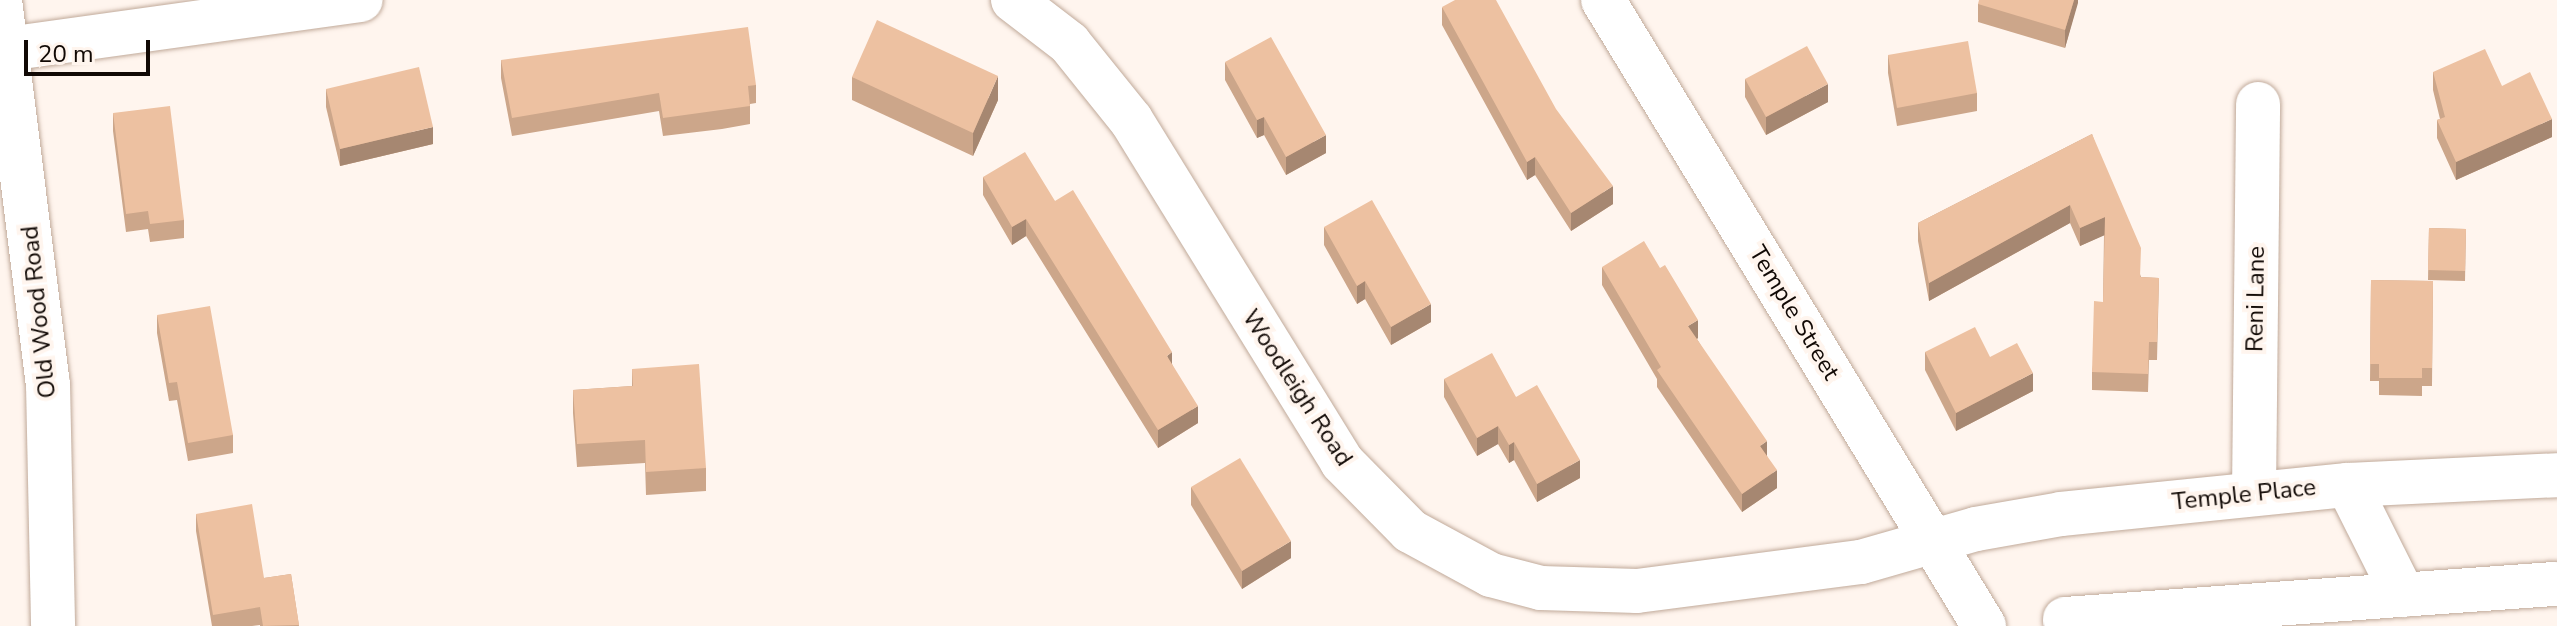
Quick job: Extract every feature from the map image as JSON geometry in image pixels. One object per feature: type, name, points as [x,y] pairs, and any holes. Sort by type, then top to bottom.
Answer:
[{"type":"street","name":"Old Wood Road","points":[[0,0],[48,384],[53,626]]},
{"type":"street","points":[[7,49],[361,0]]},
{"type":"street","name":"Woodleigh Road","points":[[1013,0],[1069,43],[1131,120],[1342,462],[1399,522],[1448,554],[1491,575],[1541,588],[1637,591],[1826,568],[1933,541]]},
{"type":"street","name":"Temple Street","points":[[1603,0],[1984,626]]},
{"type":"street","name":"Reni Lane","points":[[2254,494],[2258,104]]},
{"type":"street","name":"Temple Place","points":[[1933,541],[2061,514],[2348,485],[2557,475]]},
{"type":"street","points":[[2348,485],[2403,595]]},
{"type":"street","points":[[2065,619],[2557,584]]},
{"type":"building","points":[[1455,0],[1496,0],[1556,109],[1613,186],[1571,213],[1535,157],[1527,162],[1442,7]]},
{"type":"building","points":[[1979,0],[2074,0],[2065,30],[1978,4]]},
{"type":"building","points":[[877,20],[998,76],[973,133],[852,77]]},
{"type":"building","points":[[748,27],[756,85],[748,86],[750,106],[663,118],[659,93],[512,118],[501,60]]},
{"type":"building","points":[[1271,37],[1326,135],[1286,157],[1264,117],[1257,120],[1225,62]]},
{"type":"building","points":[[1968,41],[1977,93],[1897,108],[1888,55]]},
{"type":"building","points":[[1807,46],[1828,84],[1766,117],[1745,79]]},
{"type":"building","points":[[2485,49],[2502,86],[2530,72],[2552,119],[2456,162],[2437,120],[2445,117],[2433,72]]},
{"type":"building","points":[[419,67],[433,127],[340,149],[326,89]]},
{"type":"building","points":[[170,106],[184,220],[150,224],[148,211],[126,214],[113,113]]},
{"type":"building","points":[[2092,134],[2141,248],[2140,277],[2159,278],[2157,342],[2149,342],[2148,374],[2092,372],[2094,301],[2103,302],[2105,217],[2080,228],[2070,205],[1929,283],[1918,223]]},
{"type":"building","points":[[1025,152],[1055,201],[1073,190],[1172,352],[1167,356],[1198,406],[1158,430],[1026,219],[1012,227],[983,177]]},
{"type":"building","points":[[1372,200],[1431,304],[1391,327],[1365,281],[1357,286],[1324,227]]},
{"type":"building","points":[[2429,228],[2466,229],[2465,271],[2428,270]]},
{"type":"building","points":[[1644,241],[1660,268],[1665,265],[1698,320],[1688,326],[1767,441],[1760,446],[1777,470],[1742,494],[1657,370],[1661,367],[1602,267]]},
{"type":"building","points":[[2371,280],[2433,281],[2432,368],[2422,368],[2422,378],[2379,378],[2379,364],[2370,364]]},
{"type":"building","points":[[210,306],[233,435],[188,443],[177,382],[169,383],[157,315]]},
{"type":"building","points":[[1975,327],[1990,357],[2017,343],[2033,373],[1956,413],[1925,352]]},
{"type":"building","points":[[1492,353],[1516,397],[1537,385],[1580,460],[1537,484],[1514,442],[1509,445],[1498,426],[1477,438],[1444,379]]},
{"type":"building","points":[[699,364],[706,468],[646,472],[645,440],[577,444],[573,390],[633,386],[632,369]]},
{"type":"building","points":[[1240,458],[1291,541],[1242,571],[1191,487]]},
{"type":"building","points":[[252,504],[264,578],[291,574],[299,625],[263,626],[260,607],[213,615],[196,514]]}]
